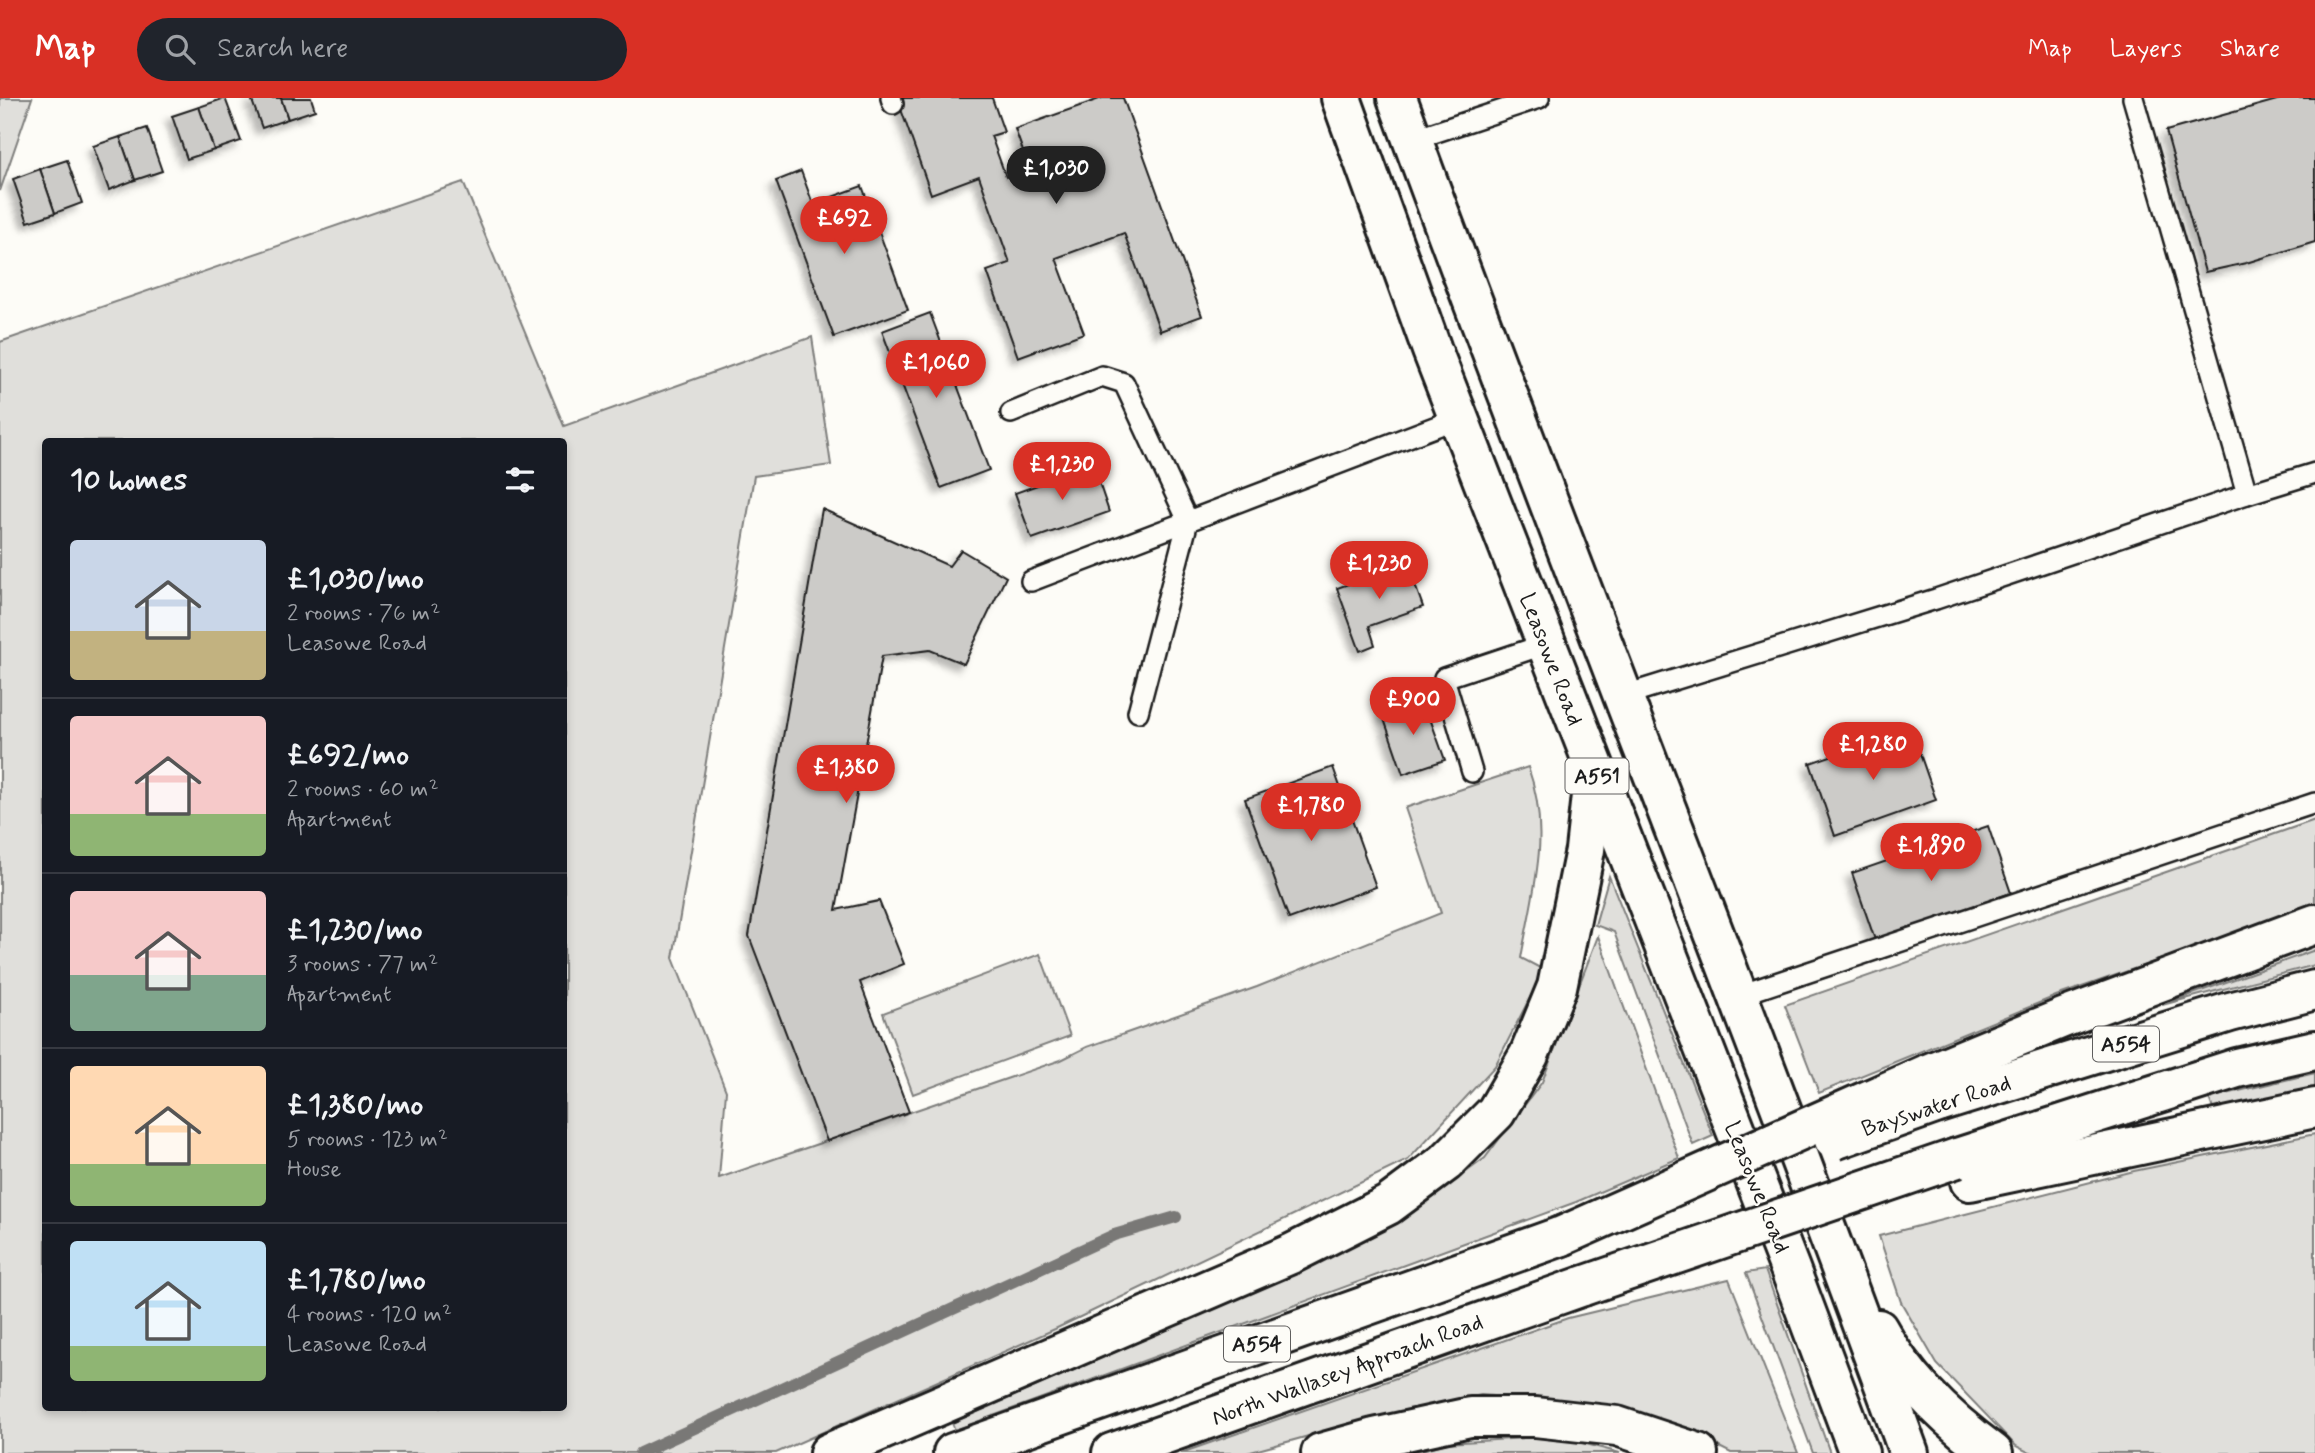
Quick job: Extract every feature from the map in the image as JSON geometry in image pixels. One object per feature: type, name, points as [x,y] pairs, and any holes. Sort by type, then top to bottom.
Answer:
[{"type":"main road","name":"Leasowe Road","points":[[1341,98],[1458,418],[1790,1269],[1858,1453]]},
{"type":"main road","name":"A551","points":[[1396,98],[1835,1250],[1909,1453]]},
{"type":"main road","points":[[829,1453],[1293,1253],[1388,1205],[1446,1162],[1496,1111],[1529,1055],[1557,987],[1585,850],[1594,769]]},
{"type":"main road","points":[[1933,1089],[2063,1018],[2315,924]]},
{"type":"main road","name":"Bayswater Road","points":[[953,1453],[1562,1236],[1933,1089],[2315,990]]},
{"type":"main road","name":"A554","points":[[1963,1169],[2237,1068],[2315,1050]]},
{"type":"main road","points":[[1963,1169],[2315,1108]]},
{"type":"main road","name":"North Wallasey Approach Road","points":[[1112,1453],[1796,1213],[1963,1169]]},
{"type":"main road","points":[[1835,1250],[1883,1339],[1927,1397],[1967,1434],[1993,1453]]},
{"type":"main road","points":[[1321,1453],[1458,1419],[1535,1417],[1617,1426],[1698,1453]]},
{"type":"lane","points":[[1412,140],[1539,98]]},
{"type":"lane","points":[[2133,98],[2247,494]]},
{"type":"lane","points":[[1011,413],[1102,376],[1124,383],[1188,521],[1138,712]]},
{"type":"lane","points":[[1031,582],[1458,418]]},
{"type":"lane","points":[[1622,696],[1936,599],[2315,472]]},
{"type":"lane","points":[[1472,772],[1444,678],[1546,643]]},
{"type":"lane","points":[[1737,996],[2315,803]]},
{"type":"shaded area","points":[[0,98],[32,98],[0,191]]},
{"type":"shaded area","points":[[463,182],[564,426],[812,337],[831,465],[754,476],[673,958],[726,1091],[719,1178],[1061,1060],[1087,1047],[1257,987],[1441,913],[1405,808],[1528,767],[1539,815],[1539,839],[1535,886],[1521,958],[1544,970],[1495,1066],[1408,1160],[1055,1329],[776,1453],[0,1453],[0,342]]},
{"type":"shaded area","points":[[2315,820],[2315,906],[2056,996],[1819,1093],[1785,1005]]},
{"type":"shaded area","points":[[1609,876],[1713,1136],[1693,1145],[1614,932],[1595,925]]},
{"type":"shaded area","points":[[1598,936],[1679,1158],[1576,1202],[955,1430],[952,1423],[1288,1277],[1396,1224],[1485,1158],[1542,1082]]},
{"type":"shaded area","points":[[2315,950],[2315,965],[2162,1005]]},
{"type":"shaded area","points":[[1040,954],[1070,1036],[913,1094],[883,1013]]},
{"type":"shaded area","points":[[2315,1073],[2315,1089],[2213,1109],[2209,1098]]},
{"type":"shaded area","points":[[2315,1134],[2315,1453],[2030,1453],[2016,1446],[1937,1364],[1901,1302],[1879,1236],[2134,1171]]},
{"type":"shaded area","points":[[1765,1270],[1830,1453],[1813,1453],[1746,1273]]},
{"type":"shaded area","points":[[1729,1279],[1798,1453],[1731,1453],[1682,1428],[1604,1405],[1481,1395],[1381,1416],[1247,1453],[1181,1453],[1568,1318]]},
{"type":"shaded area","points":[[1556,1436],[1620,1453],[1411,1453],[1447,1443]]},
{"type":"building","points":[[225,98],[241,141],[214,150],[199,107]]},
{"type":"building","points":[[251,98],[281,98],[288,119],[262,128]]},
{"type":"building","points":[[281,98],[311,98],[315,110],[288,119]]},
{"type":"building","points":[[897,98],[992,98],[1004,132],[991,136],[1006,177],[1029,168],[1015,129],[1102,98],[1123,98],[1202,316],[1160,331],[1124,233],[1056,258],[1084,333],[1018,357],[987,271],[1010,263],[979,176],[931,194]]},
{"type":"building","points":[[2284,98],[2315,98],[2315,242],[2246,263],[2205,272],[2166,131]]},
{"type":"building","points":[[199,107],[214,150],[187,159],[172,116]]},
{"type":"building","points":[[147,128],[162,171],[135,180],[120,137]]},
{"type":"building","points":[[120,137],[135,180],[109,190],[93,146]]},
{"type":"building","points":[[67,160],[82,203],[55,213],[40,169]]},
{"type":"building","points":[[40,169],[55,213],[28,222],[13,179]]},
{"type":"building","points":[[801,171],[813,204],[862,186],[908,310],[834,337],[776,181]]},
{"type":"building","points":[[930,313],[989,470],[941,488],[882,331]]},
{"type":"building","points":[[1093,465],[1109,512],[1032,539],[1015,493]]},
{"type":"building","points":[[822,509],[949,566],[961,550],[1006,577],[964,664],[930,650],[882,656],[836,910],[879,901],[904,964],[860,982],[909,1112],[827,1141],[749,936]]},
{"type":"building","points":[[1407,563],[1423,607],[1369,626],[1375,645],[1360,651],[1337,588]]},
{"type":"building","points":[[1423,699],[1445,760],[1403,774],[1382,713]]},
{"type":"building","points":[[1911,728],[1936,800],[1835,836],[1810,763]]},
{"type":"building","points":[[1333,767],[1376,887],[1289,919],[1245,799]]},
{"type":"building","points":[[1988,826],[2011,893],[1875,940],[1852,873]]},
{"type":"waterway","points":[[640,1453],[1114,1235],[1176,1217]]}]
